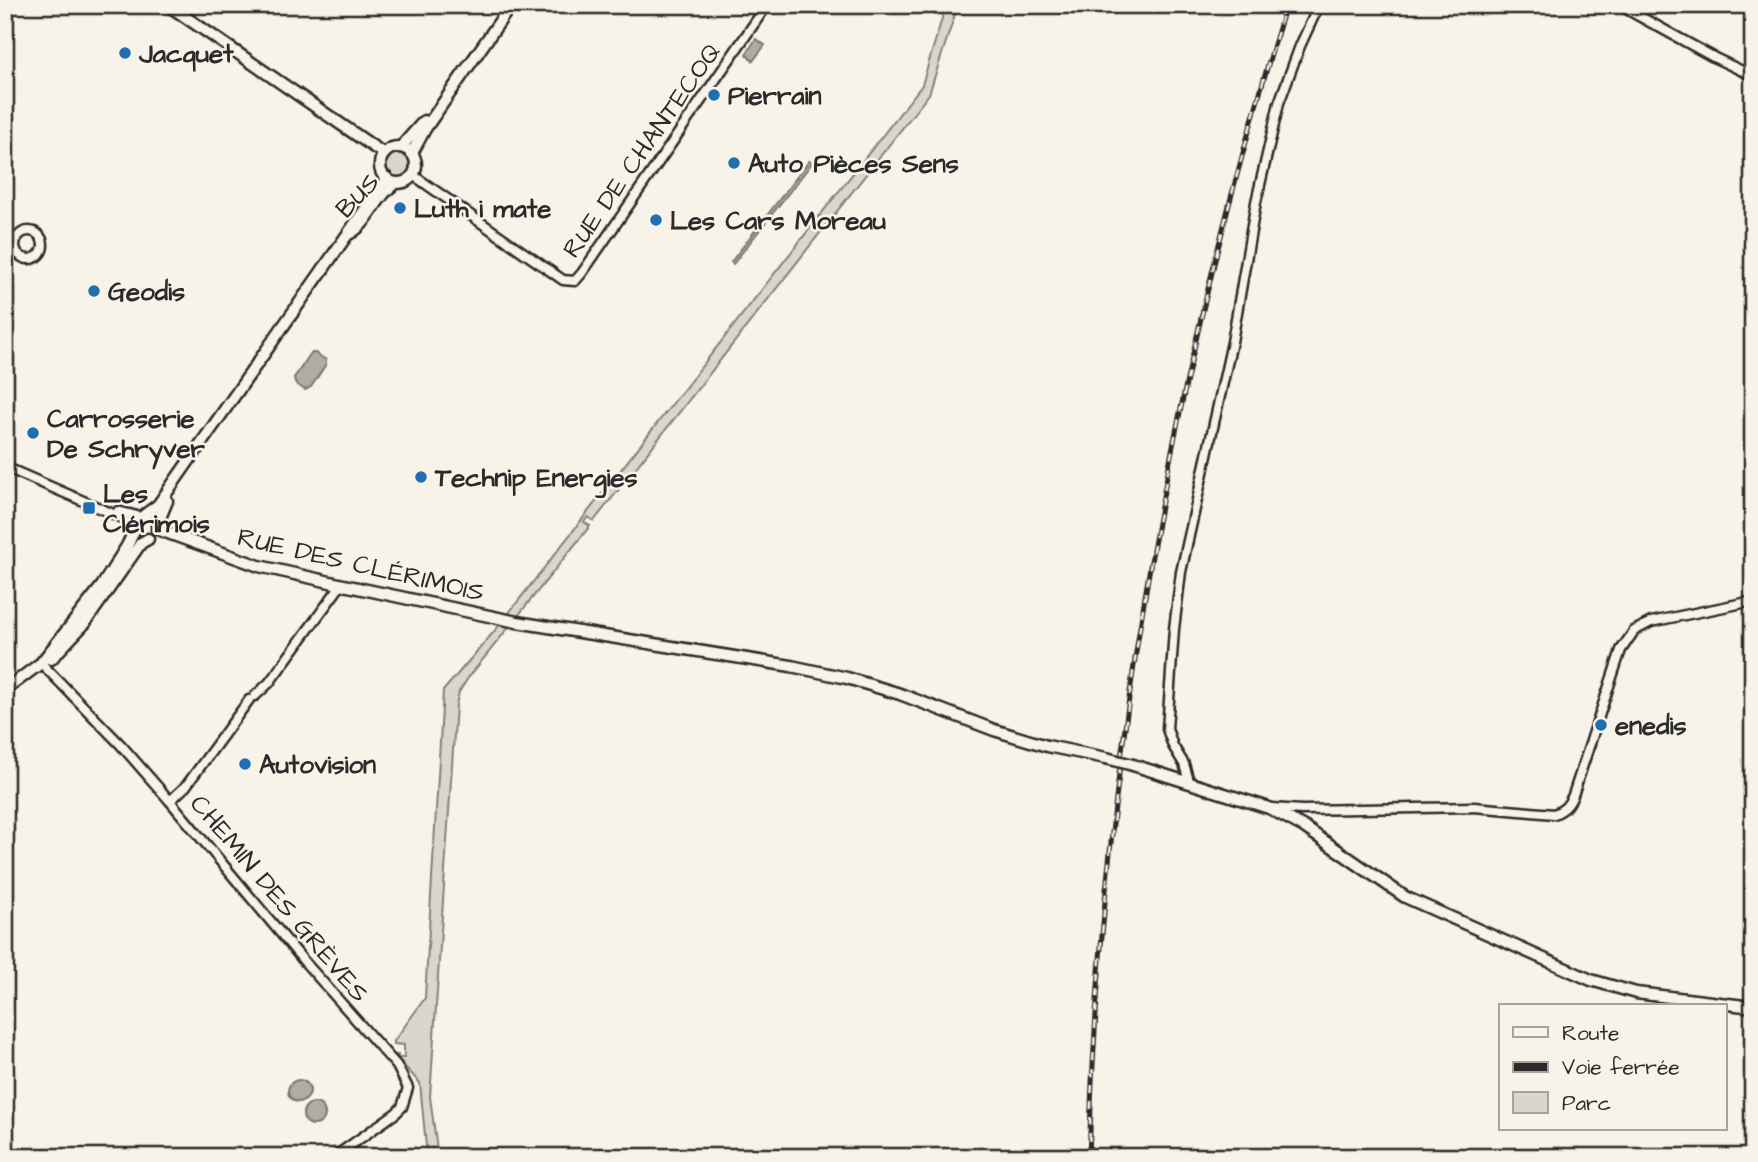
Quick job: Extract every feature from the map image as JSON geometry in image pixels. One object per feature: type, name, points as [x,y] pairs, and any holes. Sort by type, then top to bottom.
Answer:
[{"type":"street","points":[[168,5],[182,9],[384,154]]},
{"type":"street","points":[[401,147],[420,126],[503,5]]},
{"type":"street","points":[[412,153],[511,5]]},
{"type":"street","name":"RUE DE CHANTECOQ","points":[[414,175],[562,280],[572,282],[588,265],[767,5]]},
{"type":"street","points":[[1189,782],[1184,764],[1167,729],[1181,572],[1232,342],[1256,202],[1279,103],[1319,5]]},
{"type":"street","points":[[1619,5],[1714,58],[1753,76]]},
{"type":"street","points":[[401,147],[412,153],[416,164],[414,175],[398,183],[387,178],[380,164],[384,154],[391,148],[401,147]]},
{"type":"street","points":[[5,690],[41,663],[102,586],[127,546],[134,531],[134,523],[158,505],[194,456],[387,178]]},
{"type":"street","name":"BUS","points":[[346,236],[356,233],[380,198],[398,183]]},
{"type":"street","points":[[41,663],[51,659],[85,623],[141,544],[154,535],[163,508],[194,456]]},
{"type":"street","points":[[5,467],[120,517],[129,523],[138,537],[148,539]]},
{"type":"street","points":[[56,490],[132,516],[150,517],[157,527]]},
{"type":"street","name":"RUE DES CLÉRIMOIS","points":[[157,527],[259,566],[339,584],[517,622],[790,666],[847,678],[900,694],[1007,734],[1133,765],[1269,808],[1304,827],[1405,897],[1591,980],[1636,993],[1753,1007]]},
{"type":"street","points":[[170,801],[186,786],[252,698],[269,683],[339,584]]},
{"type":"street","points":[[1269,808],[1303,810],[1462,807],[1554,814],[1568,804],[1573,795],[1621,650],[1630,636],[1651,622],[1753,601]]},
{"type":"street","name":"CHEMIN DES GRÈVES","points":[[41,663],[170,801],[303,960],[397,1066],[408,1088],[402,1107],[334,1157]]},
{"type":"green space","points":[[946,5],[958,5],[929,94],[594,521],[588,517],[584,522],[590,526],[459,692],[430,1097],[438,1157],[427,1157],[420,1083],[394,1055],[404,1058],[404,1045],[394,1044],[394,1041],[425,998],[443,691],[497,628],[922,85]]},
{"type":"green space","points":[[398,152],[407,156],[411,165],[407,174],[398,178],[389,174],[385,165],[389,156]]},
{"type":"shaded area","points":[[756,39],[765,45],[753,61],[746,54]]},
{"type":"shaded area","points":[[809,161],[812,163],[733,264],[731,262]]},
{"type":"shaded area","points":[[311,353],[326,360],[326,364],[311,387],[305,390],[295,383],[294,378]]},
{"type":"shaded area","points":[[295,1080],[303,1080],[310,1087],[310,1095],[303,1102],[295,1102],[288,1095],[288,1087]]},
{"type":"shaded area","points":[[310,1103],[318,1103],[325,1110],[325,1118],[318,1125],[310,1125],[303,1118],[303,1110]]},
{"type":"railway","points":[[1089,1157],[1096,1011],[1109,864],[1126,719],[1149,574],[1176,430],[1208,287],[1286,5]]},
{"type":"place","name":"Jacquet","points":[[125,53]]},
{"type":"place","name":"Pierrain","points":[[714,95]]},
{"type":"place","name":"Auto Pièces Sens","points":[[734,163]]},
{"type":"place","name":"Luth i mate","points":[[400,208]]},
{"type":"place","name":"Les Cars Moreau","points":[[656,220]]},
{"type":"place","name":"Geodis","points":[[94,291]]},
{"type":"place","name":"Carrosserie De Schryver","points":[[33,433]]},
{"type":"place","name":"Technip Energies","points":[[421,477]]},
{"type":"place","name":"Les Clérimois","points":[[89,508]]},
{"type":"place","name":"enedis","points":[[1601,725]]},
{"type":"place","name":"Autovision","points":[[245,764]]}]
